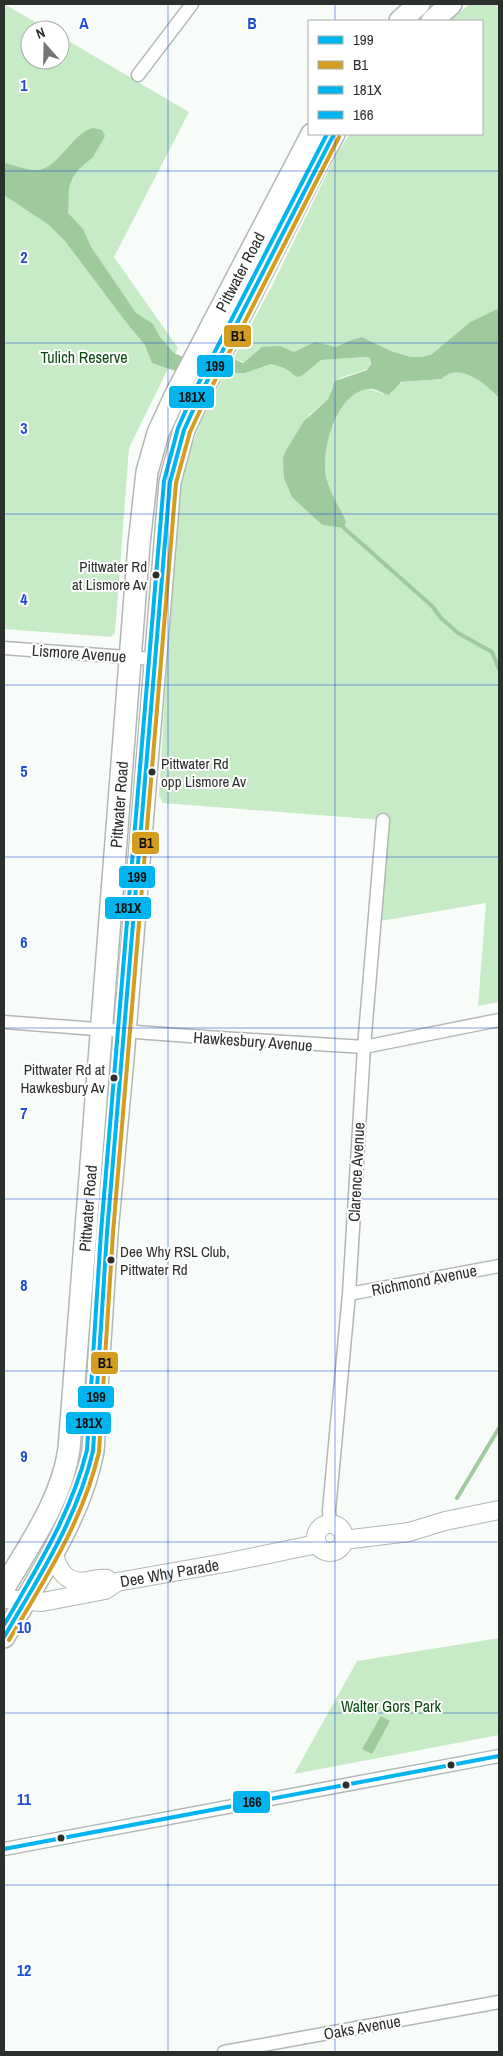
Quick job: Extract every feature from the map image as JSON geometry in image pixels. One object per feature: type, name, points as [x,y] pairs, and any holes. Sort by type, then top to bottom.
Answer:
[{"type":"highway","points":[[401,20],[419,4]]},
{"type":"highway","points":[[433,20],[451,4]]},
{"type":"highway","name":"Pittwater Road","points":[[4,1588],[48,1511],[63,1478],[66,1464],[144,486],[155,441],[176,394],[311,135]]},
{"type":"highway","name":"Pittwater Road","points":[[4,1637],[71,1520],[86,1480],[93,1450],[106,1243],[170,482],[184,430],[199,397],[333,135]]},
{"type":"main road","points":[[344,1540],[409,1532],[445,1521],[499,1510]]},
{"type":"main road","points":[[330,1524],[339,1527],[344,1535],[340,1548],[332,1552],[323,1551],[317,1544],[316,1539],[318,1531],[325,1525],[330,1524]]},
{"type":"main road","name":"Dee Why Parade","points":[[4,1599],[42,1602],[105,1590],[117,1582],[317,1544]]},
{"type":"main road","points":[[53,1551],[56,1565],[62,1574],[71,1580],[84,1582],[103,1578],[117,1582]]},
{"type":"street","points":[[138,75],[187,5]]},
{"type":"street","name":"Lismore Avenue","points":[[4,648],[154,659]]},
{"type":"street","name":"Clarence Avenue","points":[[330,1524],[329,1510],[349,1294],[364,1047],[383,820]]},
{"type":"street","name":"Hawkesbury Avenue","points":[[4,1022],[208,1038],[364,1047],[499,1020]]},
{"type":"street","name":"Richmond Avenue","points":[[349,1294],[499,1266]]},
{"type":"street","points":[[4,1849],[499,1756]]},
{"type":"street","name":"Oaks Avenue","points":[[224,2052],[499,2002]]},
{"type":"green space","name":"Tulich Reserve","points":[[4,4],[32,20],[20,20],[20,70],[70,70],[70,42],[189,112],[114,257],[178,348],[129,448],[115,633],[111,637],[4,629]]},
{"type":"green space","points":[[470,4],[499,4],[499,308],[470,322],[432,354],[422,357],[411,357],[391,351],[362,337],[336,347],[329,346],[294,352],[262,347],[244,362],[233,359],[274,282],[337,153],[349,135],[483,135],[483,20],[450,20]]},
{"type":"green space","points":[[370,358],[370,368],[340,378],[332,387],[328,399],[310,414],[295,437],[344,528],[346,521],[329,487],[325,465],[328,441],[336,417],[350,397],[363,390],[391,394],[396,386],[401,383],[442,379],[449,374],[457,372],[473,376],[499,398],[499,1002],[478,1006],[486,903],[375,922],[383,820],[163,803],[159,796],[172,574],[180,484],[186,461],[202,419],[226,372],[245,373],[271,364],[284,368],[290,373],[303,375],[321,360]]},
{"type":"green space","name":"Walter Gors Park","points":[[499,1638],[499,1735],[294,1774],[357,1661]]},
{"type":"shaded area","points":[[93,128],[102,130],[105,136],[93,157],[73,177],[69,187],[68,213],[83,229],[91,247],[136,313],[153,324],[160,337],[174,353],[183,357],[203,360],[229,357],[243,363],[262,347],[280,346],[294,352],[315,342],[336,347],[362,337],[391,351],[411,357],[422,357],[432,354],[470,322],[499,308],[499,398],[488,387],[473,377],[457,373],[449,374],[442,379],[401,382],[389,395],[371,389],[359,392],[349,399],[334,422],[326,451],[325,465],[329,488],[346,521],[344,528],[323,525],[292,497],[284,478],[283,459],[285,452],[304,421],[328,399],[335,381],[367,370],[371,364],[370,358],[321,360],[303,375],[297,377],[284,368],[271,364],[245,373],[231,373],[221,370],[198,374],[178,372],[152,363],[145,345],[65,241],[49,225],[4,195],[4,163],[30,170],[46,168],[78,136]]},
{"type":"shaded area","points":[[381,1716],[390,1721],[372,1754],[362,1749]]},
{"type":"waterway","points":[[344,528],[432,606],[441,618],[458,633],[492,652],[499,669]]},
{"type":"waterway","points":[[457,1498],[499,1428]]},
{"type":"transit line","name":"181X","points":[[4,1625],[52,1540],[72,1496],[87,1450],[101,1232],[164,481],[178,428],[193,394],[326,135]]},
{"type":"transit line","name":"199","points":[[4,1637],[56,1547],[77,1500],[93,1451],[107,1233],[170,482],[184,430],[199,397],[333,135]]},
{"type":"transit line","name":"B1","points":[[9,1640],[62,1549],[83,1502],[99,1452],[113,1233],[176,483],[190,432],[205,400],[339,137]]},
{"type":"transit line","name":"166","points":[[4,1849],[499,1756]]},
{"type":"place","name":"Pittwater Rd at Lismore Av","points":[[156,575]]},
{"type":"place","name":"Pittwater Rd opp Lismore Av","points":[[152,772]]},
{"type":"place","name":"Pittwater Rd at Hawkesbury Av","points":[[114,1078]]},
{"type":"place","name":"Dee Why RSL Club, Pittwater Rd","points":[[111,1260]]}]
